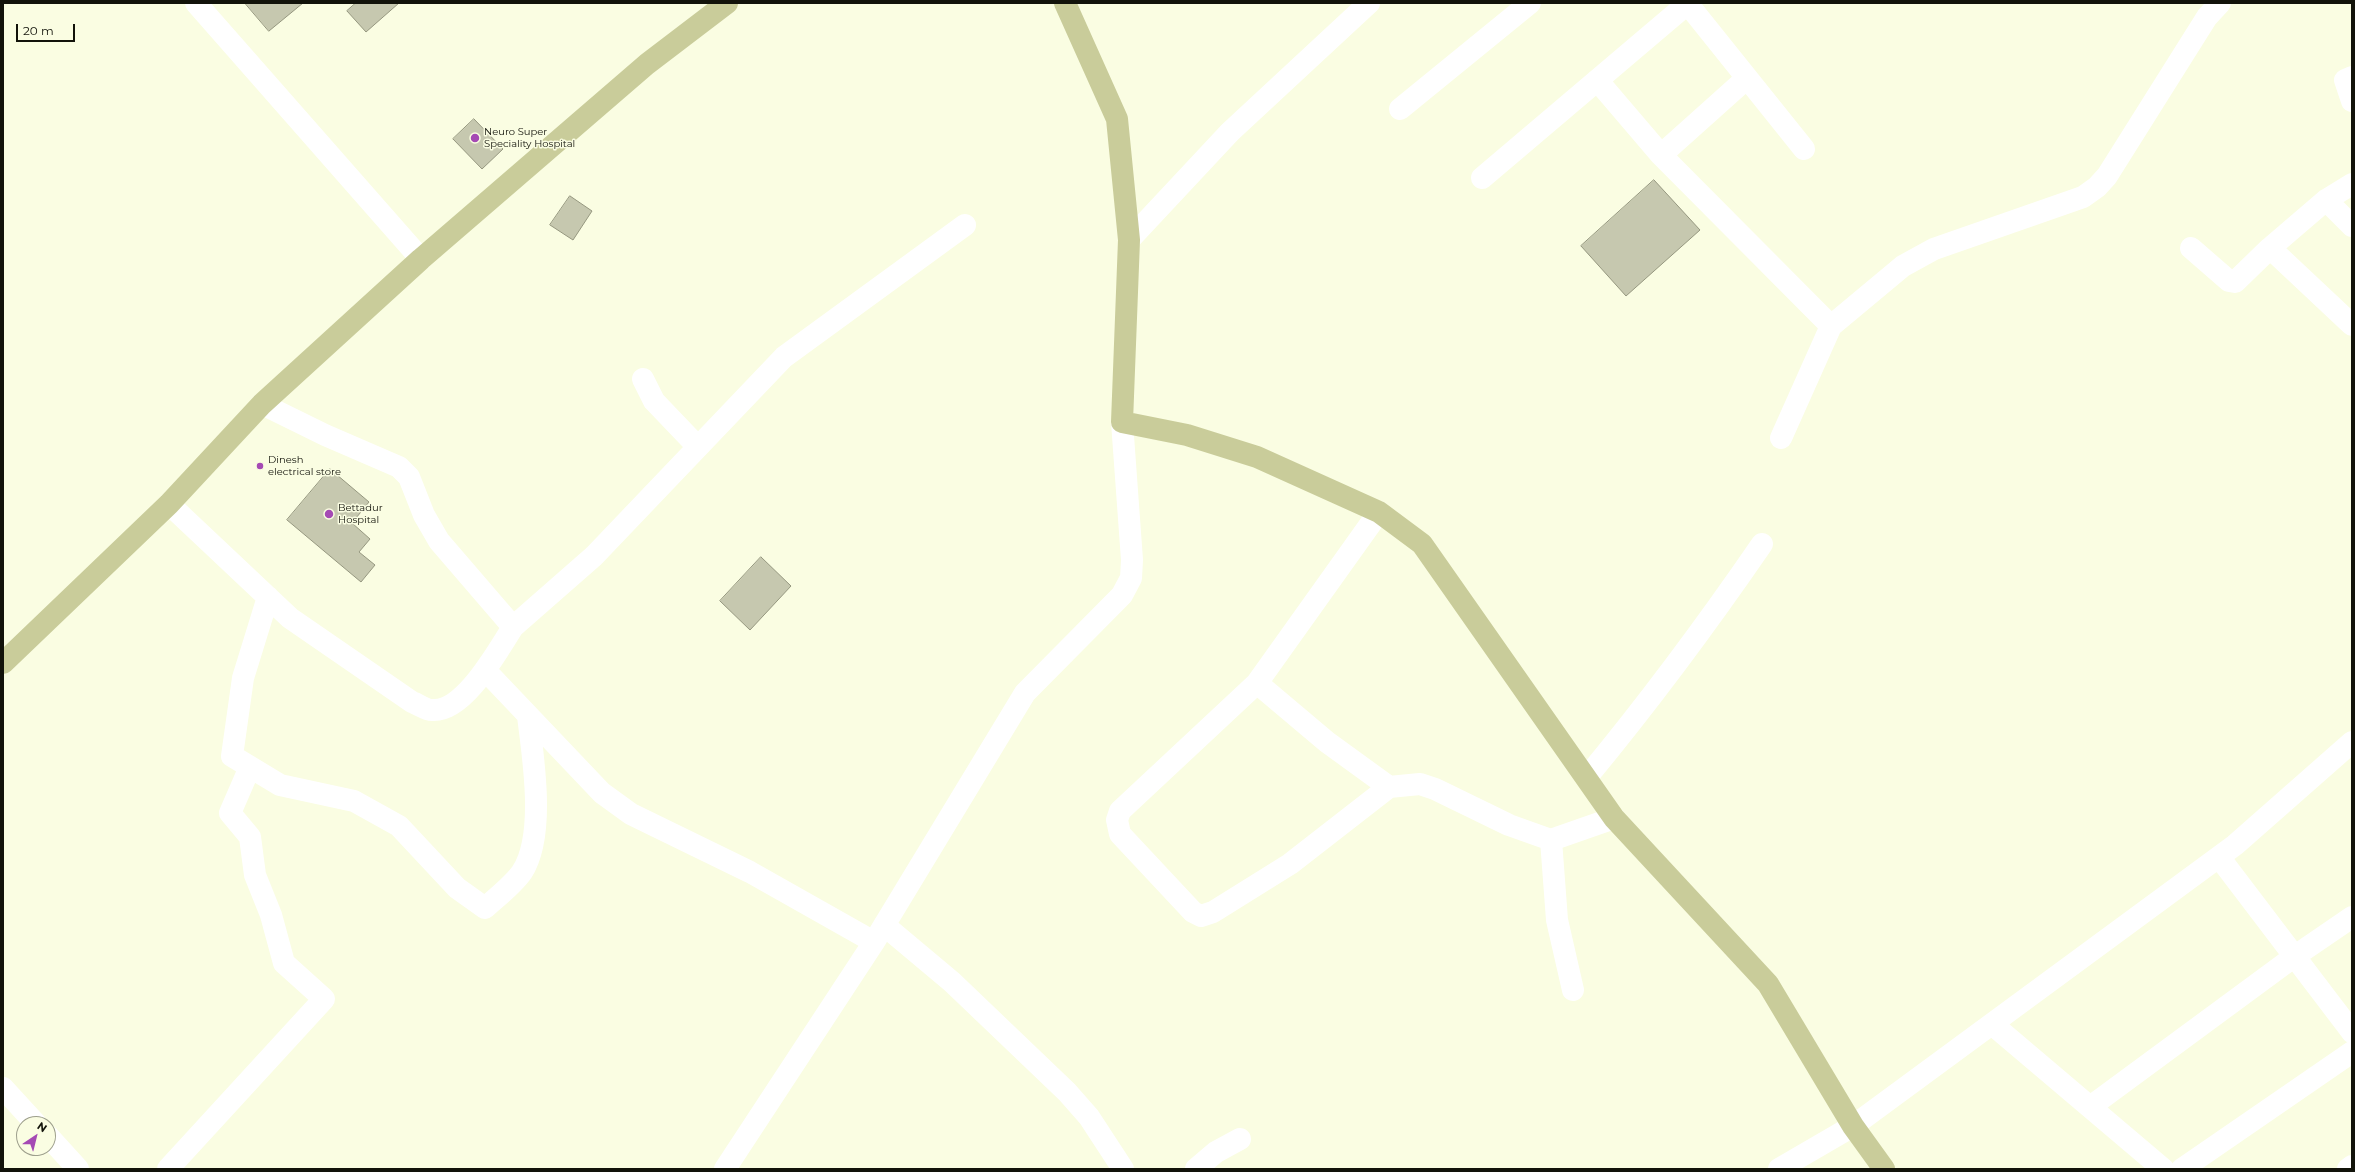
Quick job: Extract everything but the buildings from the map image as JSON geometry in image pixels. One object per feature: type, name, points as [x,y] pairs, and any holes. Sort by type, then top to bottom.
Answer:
[{"type":"main road","points":[[3,663],[169,504],[262,404],[421,259],[647,64],[726,3]]},
{"type":"main road","points":[[1065,3],[1117,119],[1129,240],[1122,422],[1187,435],[1257,457],[1380,512],[1422,544],[1587,777],[1614,818],[1768,984],[1853,1126],[1884,1169]]},
{"type":"street","points":[[196,3],[421,259]]},
{"type":"street","points":[[1129,240],[1230,132],[1369,3]]},
{"type":"street","points":[[1400,109],[1530,3]]},
{"type":"street","points":[[1482,178],[1687,3],[1804,149]]},
{"type":"street","points":[[1782,438],[1832,326],[1903,266],[1934,250],[2083,197],[2097,187],[2107,176],[2207,17],[2220,3]]},
{"type":"street","points":[[2352,77],[2345,80],[2352,101]]},
{"type":"street","points":[[1661,155],[1747,78]]},
{"type":"street","points":[[1597,80],[1661,155],[1832,326]]},
{"type":"street","points":[[2191,248],[2229,281],[2236,282],[2270,248],[2326,200],[2352,184]]},
{"type":"street","points":[[2326,200],[2352,226]]},
{"type":"street","points":[[169,504],[290,618],[412,702],[432,710],[448,708],[458,701],[485,670],[513,627],[594,556],[784,357],[965,225]]},
{"type":"street","points":[[2270,248],[2352,325]]},
{"type":"street","points":[[643,379],[654,401],[698,447]]},
{"type":"street","points":[[262,404],[325,435],[399,467],[409,477],[424,515],[439,541],[513,627]]},
{"type":"street","points":[[725,1169],[879,933],[1025,693],[1122,595],[1131,578],[1132,560],[1122,422]]},
{"type":"street","points":[[1380,512],[1257,683],[1120,811],[1117,820],[1120,834],[1193,912],[1201,916],[1213,912],[1290,864],[1389,787],[1420,784],[1435,789],[1509,825],[1551,840],[1614,818]]},
{"type":"street","points":[[1587,777],[1636,718],[1705,626],[1762,544]]},
{"type":"street","points":[[268,597],[243,678],[232,756],[280,785],[354,801],[400,826],[457,888],[485,908],[522,871],[533,840],[536,790],[528,716]]},
{"type":"street","points":[[485,670],[602,793],[630,814],[879,933],[952,982],[1067,1092],[1089,1117],[1123,1169]]},
{"type":"street","points":[[1257,683],[1327,742],[1389,787]]},
{"type":"street","points":[[1779,1169],[1853,1126],[2219,857],[2235,845],[2352,742]]},
{"type":"street","points":[[168,1169],[324,999],[284,964],[271,915],[255,875],[250,837],[230,813],[250,767]]},
{"type":"street","points":[[1551,840],[1557,920],[1573,990]]},
{"type":"street","points":[[2219,857],[2352,1032]]},
{"type":"street","points":[[2090,1107],[2294,956],[2352,917]]},
{"type":"street","points":[[1992,1024],[2163,1169]]},
{"type":"street","points":[[2182,1169],[2352,1052]]},
{"type":"street","points":[[3,1088],[29,1116]]},
{"type":"street","points":[[1196,1169],[1216,1152],[1240,1139]]},
{"type":"street","points":[[56,1145],[78,1169]]},
{"type":"street","points":[[2348,1169],[2352,1166]]},
{"type":"place","name":"Neuro Super Speciality Hospital","points":[[475,138]]},
{"type":"place","name":"Dinesh electrical store","points":[[260,466]]},
{"type":"place","name":"Bettadur Hospital","points":[[329,514]]}]
